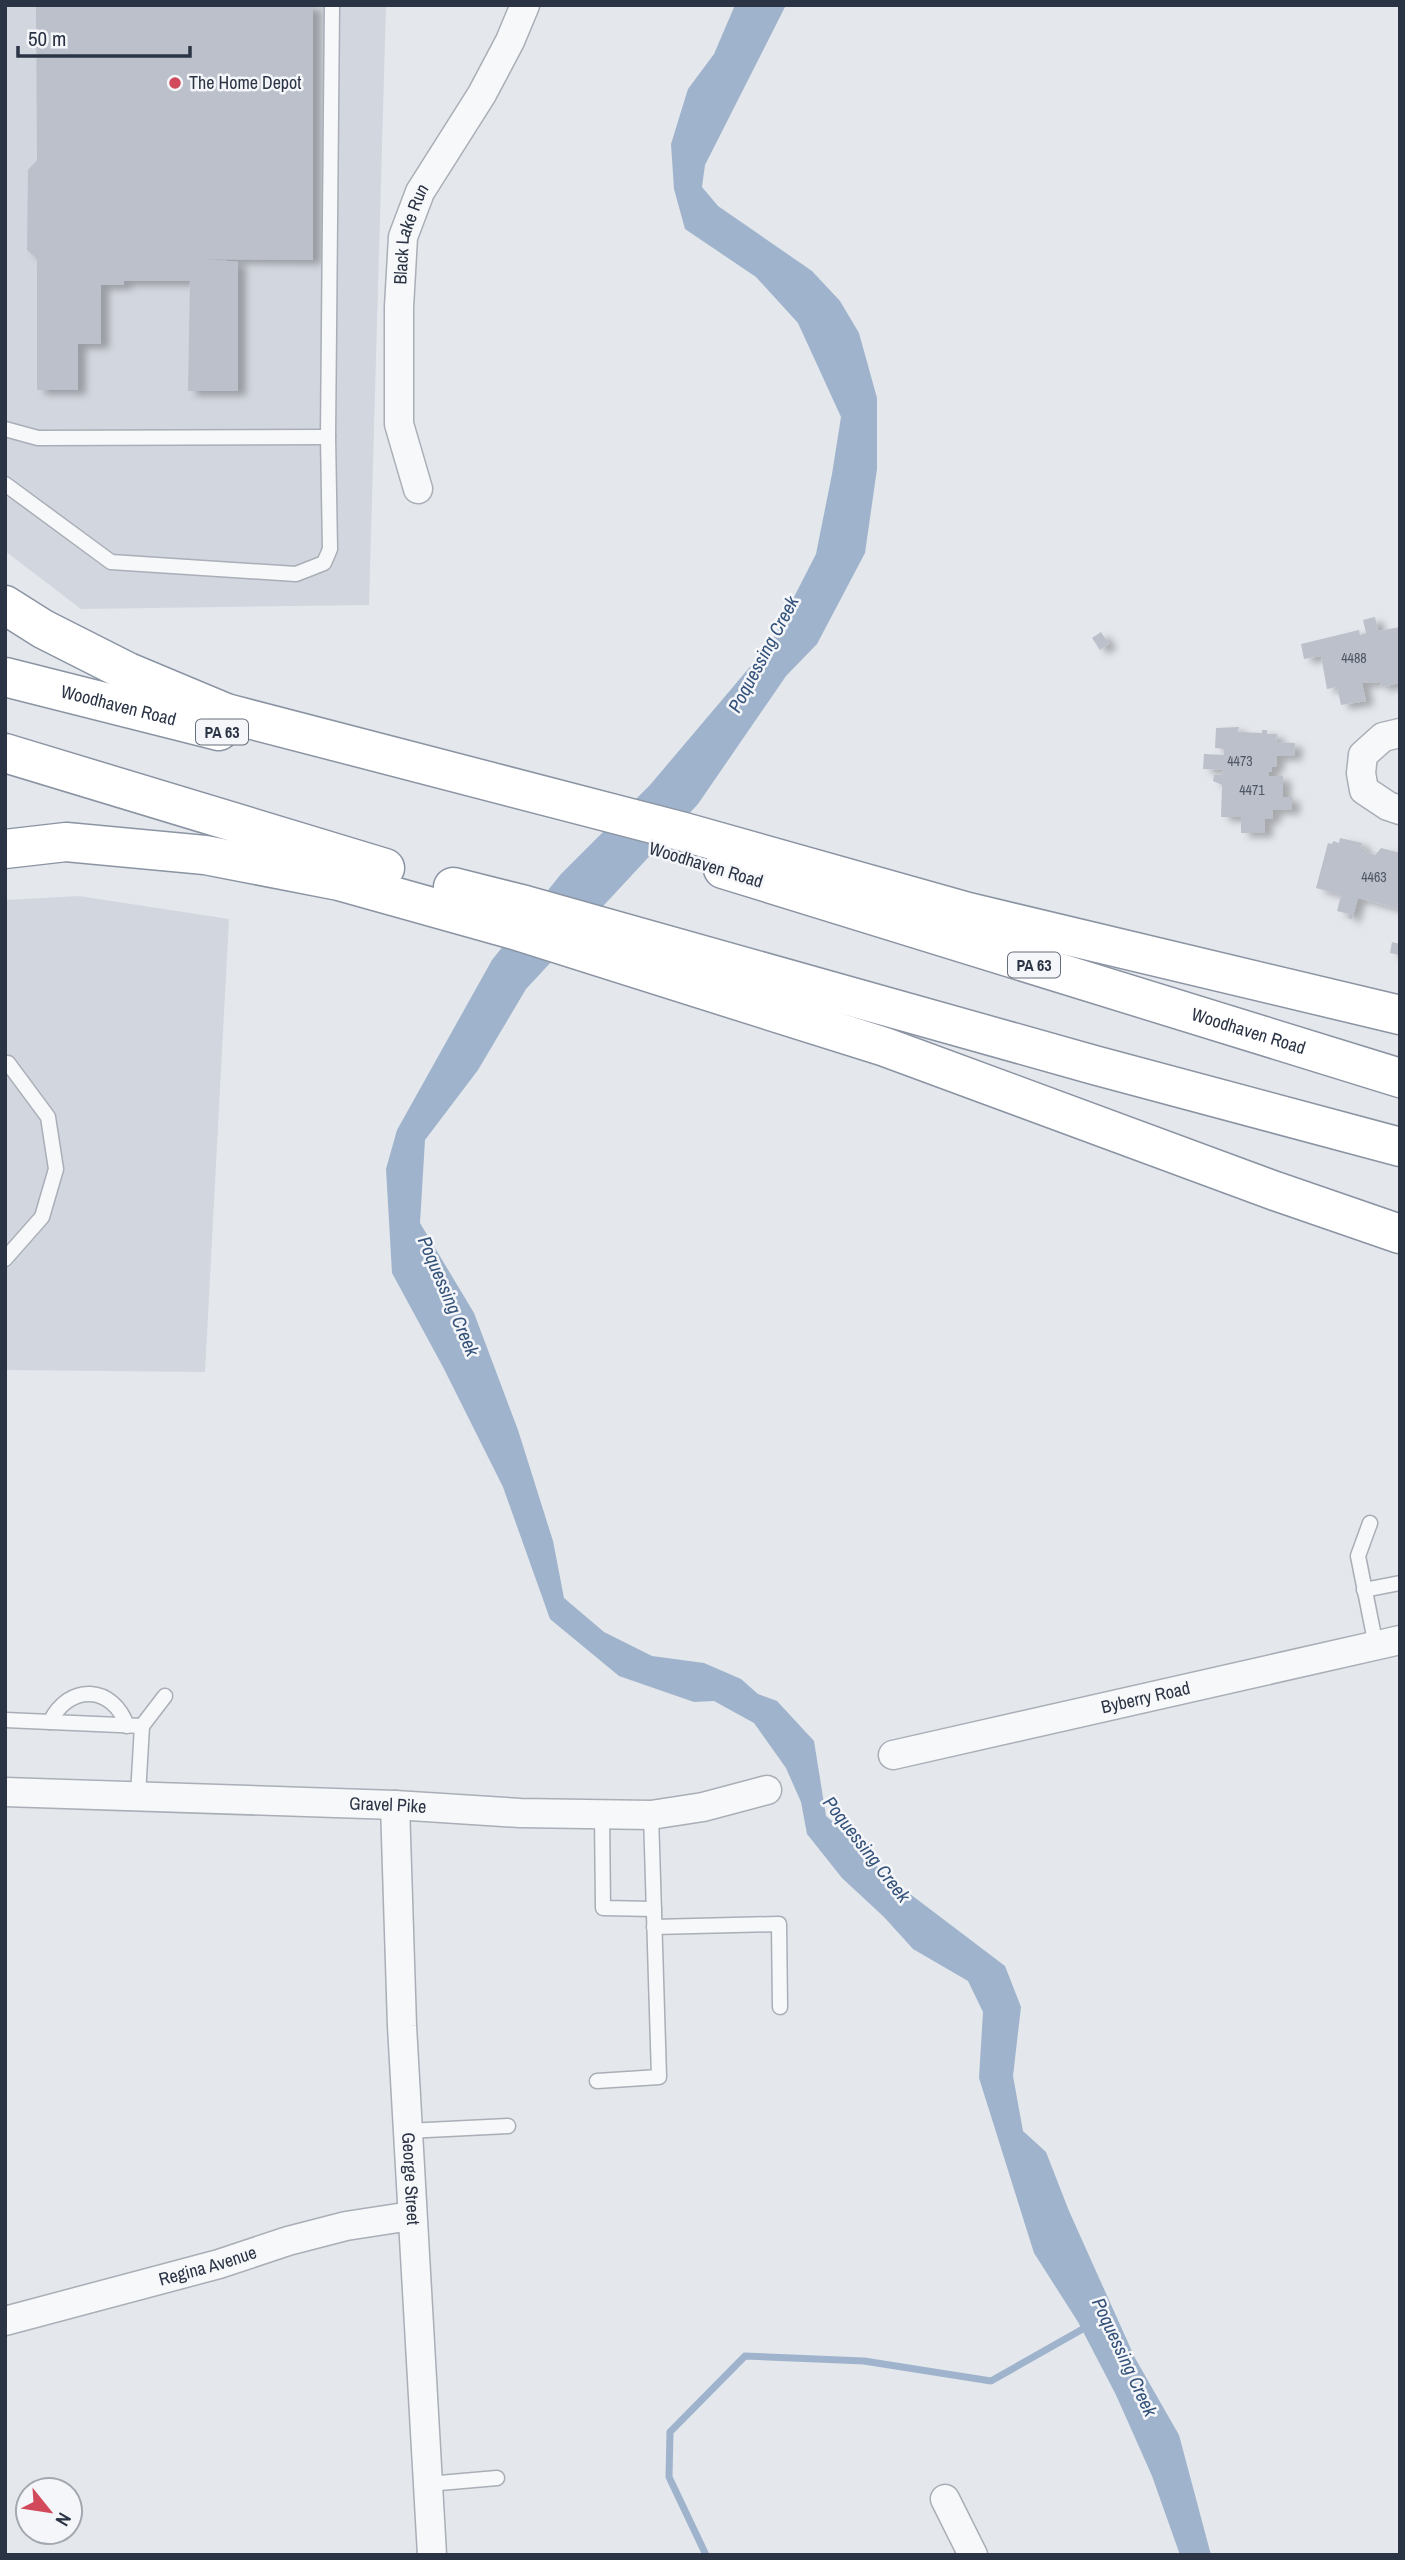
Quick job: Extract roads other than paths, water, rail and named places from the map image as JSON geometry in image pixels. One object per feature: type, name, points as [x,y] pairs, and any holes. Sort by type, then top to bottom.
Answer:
[{"type":"highway","points":[[5,605],[43,629],[128,672],[226,713],[597,821]]},
{"type":"highway","points":[[5,615],[46,642],[153,696],[241,728],[438,787]]},
{"type":"highway","name":"Woodhaven Road","points":[[5,677],[438,787],[597,821],[676,842],[1400,1077]]},
{"type":"highway","points":[[5,753],[413,877],[520,917],[595,940],[1094,1065],[1400,1147]]},
{"type":"highway","points":[[5,830],[79,827],[173,833],[355,869],[413,877]]},
{"type":"highway","points":[[5,849],[66,842],[205,855],[520,917]]},
{"type":"highway","points":[[676,842],[1400,1015]]},
{"type":"highway","points":[[595,940],[1275,1191],[1400,1234]]},
{"type":"highway","points":[[1094,1065],[1400,1174]]},
{"type":"street","name":"Black Lake Run","points":[[418,489],[399,424],[399,307],[403,237],[421,192],[482,94],[510,41],[525,5]]},
{"type":"street","points":[[1400,733],[1383,737],[1363,755],[1361,773],[1364,790],[1388,806],[1400,810]]},
{"type":"street","name":"Byberry Road","points":[[893,1755],[1388,1643]]},
{"type":"street","name":"Gravel Pike","points":[[5,1792],[395,1805],[520,1813],[651,1815],[703,1807],[767,1790]]},
{"type":"street","name":"George Street","points":[[395,1805],[411,2216],[432,2555]]},
{"type":"street","name":"Regina Avenue","points":[[5,2321],[219,2264],[334,2229],[411,2216]]},
{"type":"street","points":[[945,2499],[973,2555]]},
{"type":"lane","points":[[5,484],[111,562],[296,574],[324,562],[330,549],[328,437],[332,5]]},
{"type":"lane","points":[[5,429],[38,438],[328,437]]},
{"type":"lane","points":[[5,1063],[8,1063],[48,1117],[55,1170],[41,1217],[5,1259]]},
{"type":"lane","points":[[1370,1522],[1358,1556],[1364,1590],[1388,1643]]},
{"type":"lane","points":[[1364,1590],[1400,1583]]},
{"type":"lane","points":[[50,1722],[56,1710],[77,1695],[103,1696],[114,1703],[135,1726],[138,1795]]},
{"type":"lane","points":[[5,1720],[135,1726],[166,1696]]},
{"type":"lane","points":[[602,1814],[603,1908],[654,1909]]},
{"type":"lane","points":[[597,2081],[659,2077],[651,1815]]},
{"type":"lane","points":[[654,1927],[779,1924],[780,2007]]},
{"type":"lane","points":[[407,2131],[508,2126]]},
{"type":"lane","points":[[428,2484],[497,2478]]},
{"type":"water","name":"Poquessing Creek","points":[[735,5],[786,5],[705,165],[702,187],[718,206],[812,271],[840,301],[859,333],[877,398],[877,469],[865,553],[817,644],[786,676],[698,804],[526,989],[478,1070],[425,1140],[420,1223],[474,1313],[518,1430],[553,1541],[564,1598],[604,1632],[652,1656],[704,1663],[741,1679],[758,1694],[777,1701],[814,1741],[826,1816],[851,1837],[885,1875],[1005,1966],[1021,2007],[1013,2076],[1023,2131],[1046,2152],[1069,2211],[1135,2358],[1179,2435],[1211,2555],[1180,2555],[1152,2476],[1116,2395],[1078,2322],[1034,2253],[979,2078],[983,2012],[968,1981],[913,1949],[884,1917],[842,1878],[807,1834],[801,1802],[786,1768],[754,1723],[714,1701],[694,1702],[619,1676],[550,1619],[503,1487],[392,1273],[386,1169],[397,1130],[492,960],[561,874],[650,785],[771,642],[816,554],[841,417],[798,323],[756,277],[685,229],[674,189],[671,144],[688,89],[714,54]]},
{"type":"waterway","name":"Poquessing Creek","points":[[706,2555],[669,2477],[670,2432],[745,2356],[864,2361],[991,2381],[1088,2326]]},
{"type":"place","name":"The Home Depot","points":[[175,83]]}]
